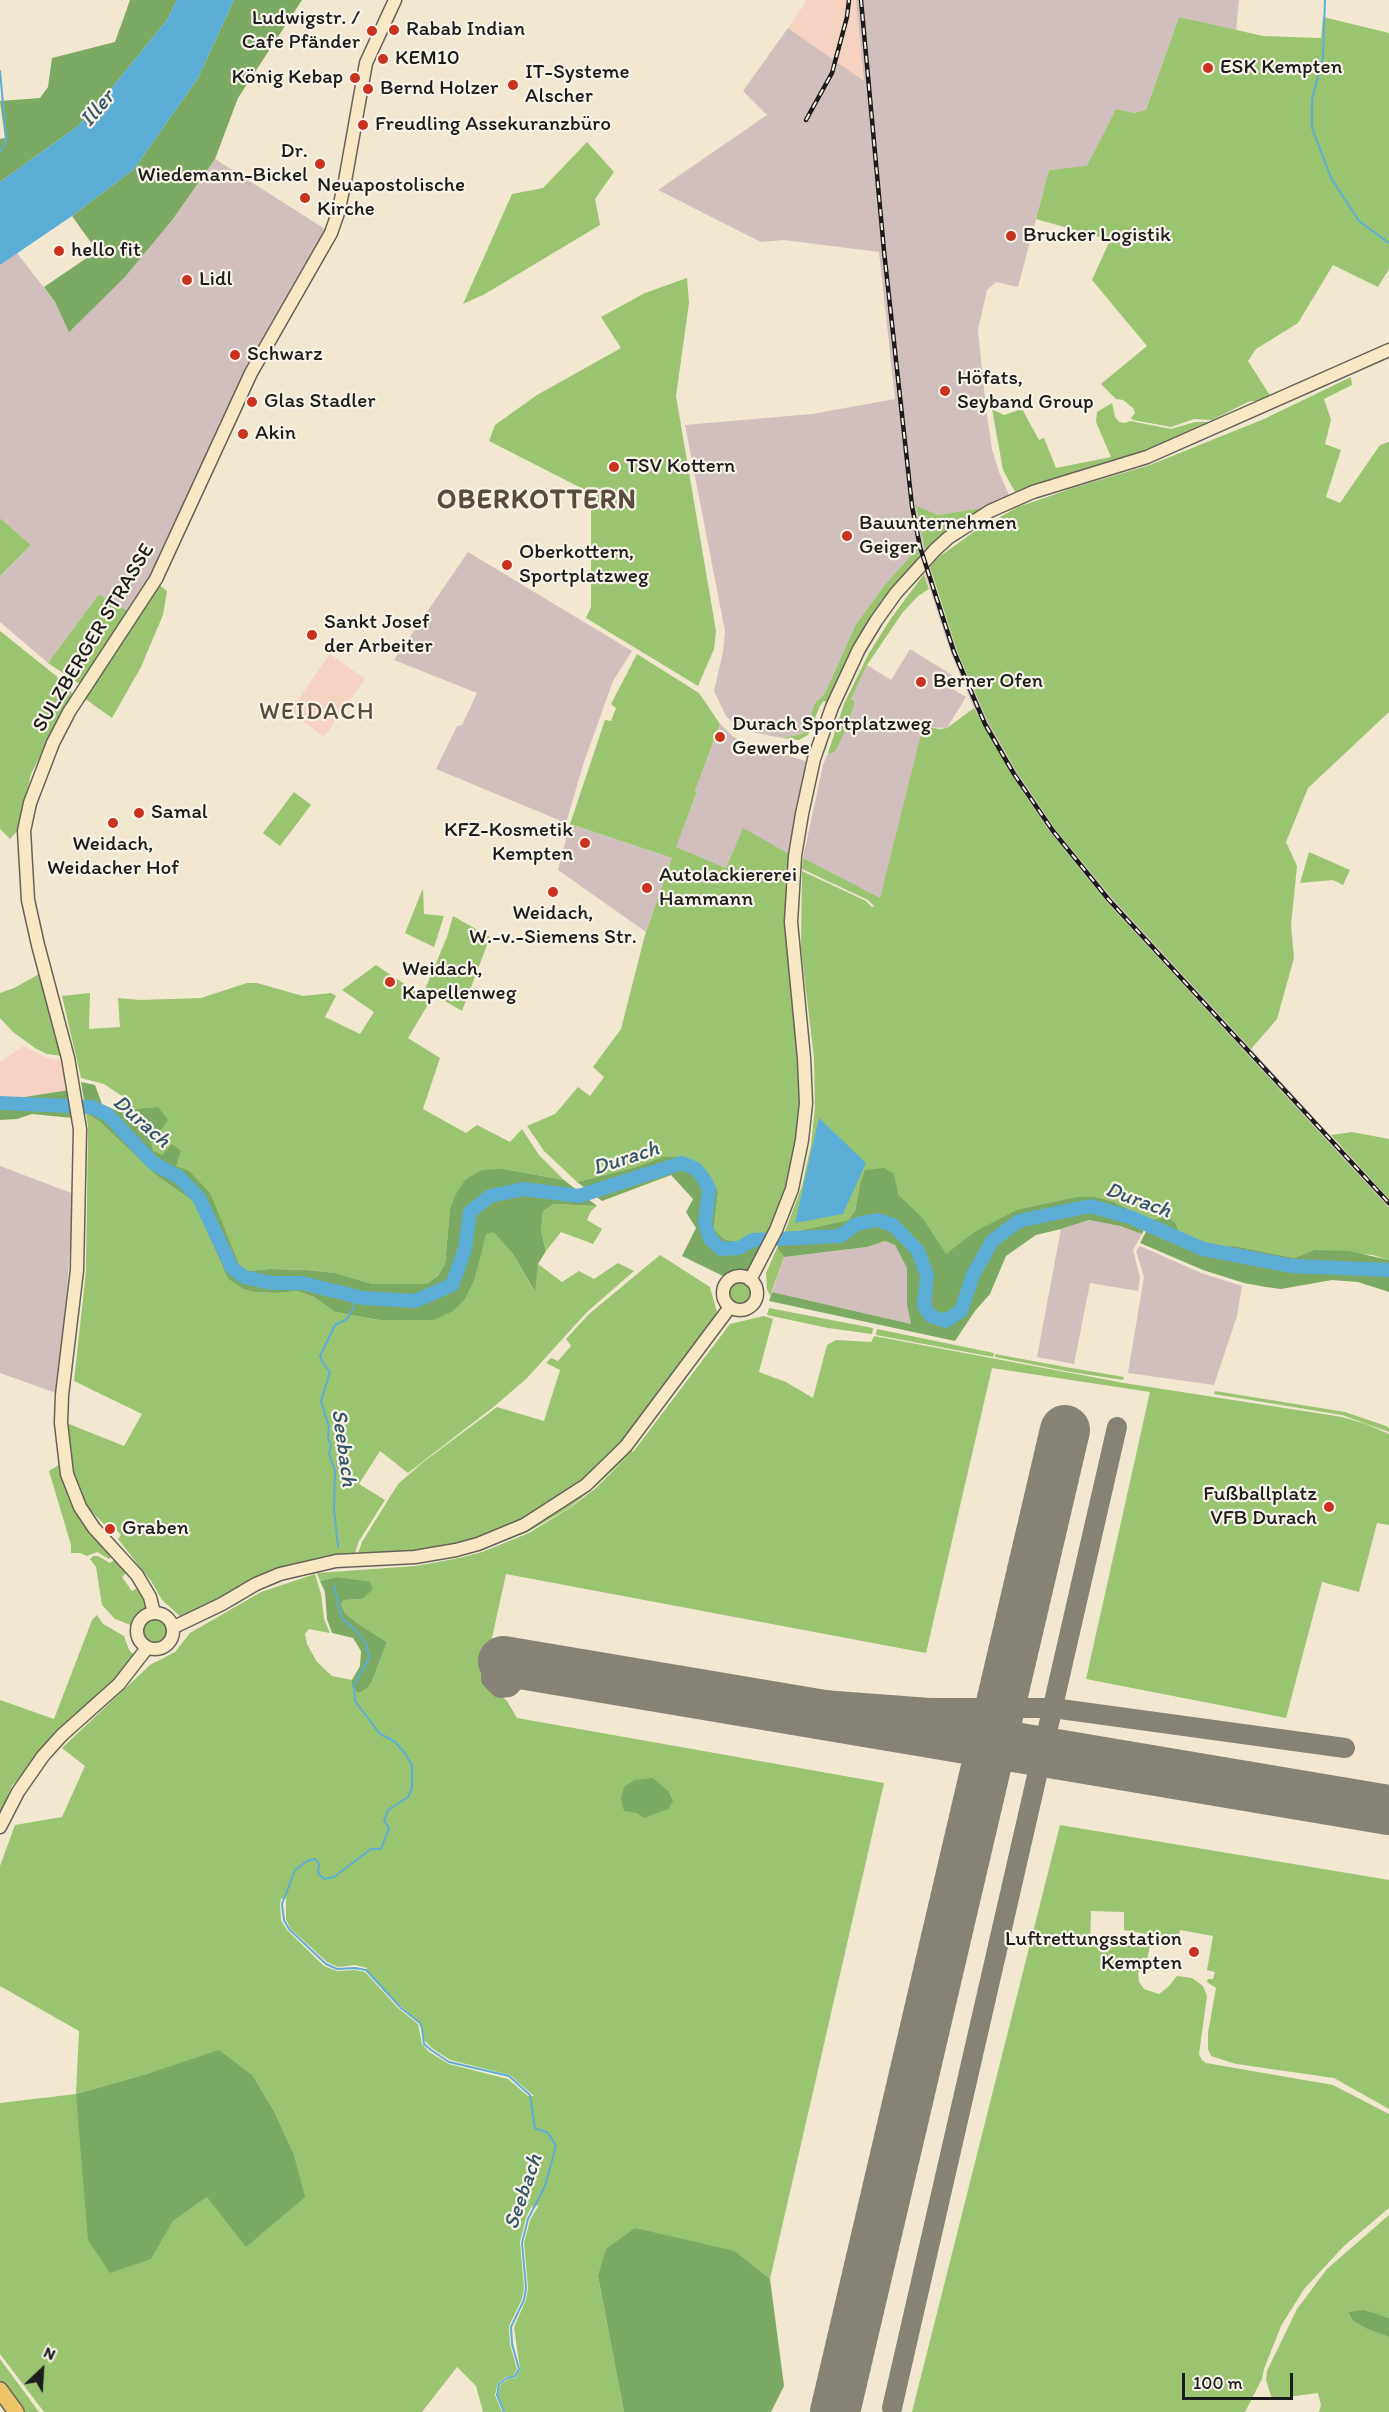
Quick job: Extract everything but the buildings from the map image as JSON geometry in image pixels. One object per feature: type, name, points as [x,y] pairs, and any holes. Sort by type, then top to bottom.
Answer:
[{"type":"highway","points":[[0,2390],[16,2412]]},
{"type":"street","name":"SULZBERGER STRASSE","points":[[154,1613],[150,1598],[137,1575],[94,1527],[76,1499],[67,1474],[62,1395],[77,1270],[80,1161],[78,1115],[68,1058],[28,900],[24,831],[30,803],[53,743],[69,712],[156,579],[231,412],[263,350],[331,233],[338,213],[366,63],[394,0]]},
{"type":"street","points":[[750,1280],[765,1254],[792,1189],[802,1140],[806,1102],[804,1058],[792,941],[795,856],[814,759],[832,707],[859,649],[896,593],[935,550],[990,511],[1033,492],[1147,457],[1247,415],[1389,350]]},
{"type":"street","points":[[741,1277],[750,1280],[757,1295],[753,1305],[744,1310],[730,1307],[723,1293],[727,1283],[741,1277]]},
{"type":"street","points":[[174,1627],[280,1574],[336,1561],[415,1557],[456,1550],[478,1544],[524,1525],[586,1485],[626,1446],[730,1307]]},
{"type":"street","points":[[154,1613],[165,1616],[174,1627],[172,1639],[168,1645],[156,1650],[147,1648],[140,1641],[137,1630],[144,1617],[154,1613]]},
{"type":"street","points":[[0,1827],[18,1792],[43,1756],[62,1735],[119,1684],[147,1648]]},
{"type":"shaded area","points":[[804,0],[856,0],[864,81],[788,28],[806,2]]},
{"type":"shaded area","points":[[856,0],[1239,0],[1236,31],[1179,17],[1146,110],[1134,113],[1116,109],[1087,167],[1049,170],[1018,287],[996,282],[987,290],[978,330],[986,409],[992,449],[1009,495],[989,507],[938,515],[916,507],[935,586],[957,651],[988,722],[1017,772],[1055,829],[1112,898],[1389,1199],[1389,1208],[1107,902],[1050,832],[1012,775],[974,708],[951,653],[917,550],[884,586],[856,624],[825,693],[815,703],[802,734],[782,738],[751,732],[735,725],[726,716],[714,691],[723,652],[725,631],[685,425],[812,414],[895,399],[879,252],[784,240],[761,242],[658,190],[767,115],[743,91],[788,28],[864,81]]},
{"type":"shaded area","points":[[215,159],[325,229],[258,346],[151,575],[128,611],[99,594],[48,663],[0,622],[0,576],[31,545],[0,518],[0,265],[17,253],[55,302],[69,331],[125,277],[173,219]]},
{"type":"shaded area","points":[[468,552],[632,651],[613,681],[584,762],[566,823],[436,769],[457,726],[462,725],[477,693],[394,660]]},
{"type":"shaded area","points":[[910,649],[952,675],[946,685],[966,697],[947,728],[923,727],[880,899],[803,858],[823,765],[828,753],[831,754],[855,702],[851,699],[867,665],[891,680]]},
{"type":"shaded area","points":[[330,654],[365,679],[324,737],[290,711]]},
{"type":"shaded area","points":[[720,724],[734,737],[746,743],[809,762],[791,855],[743,829],[726,868],[675,847],[697,793],[695,791]]},
{"type":"shaded area","points":[[570,824],[672,858],[646,932],[558,870]]},
{"type":"shaded area","points":[[24,1046],[45,1057],[64,1061],[69,1090],[18,1098],[0,1097],[0,1062]]},
{"type":"shaded area","points":[[0,1166],[74,1194],[59,1394],[0,1373]]},
{"type":"shaded area","points":[[1089,1220],[1120,1226],[1142,1234],[1133,1250],[1140,1277],[1138,1291],[1090,1283],[1074,1364],[1037,1357],[1061,1229]]},
{"type":"shaded area","points":[[885,1241],[895,1245],[907,1267],[907,1305],[911,1324],[772,1292],[784,1257],[867,1247]]},
{"type":"shaded area","points":[[1140,1246],[1201,1273],[1242,1286],[1237,1316],[1214,1385],[1128,1373],[1144,1277],[1136,1251]]},
{"type":"green space","points":[[130,0],[177,0],[167,20],[78,126],[0,182],[0,139],[5,138],[0,101],[40,98],[48,87],[52,58],[115,42]]},
{"type":"green space","points":[[234,0],[302,0],[238,98],[215,159],[173,219],[125,277],[69,332],[55,302],[44,287],[97,251],[72,216],[134,169],[198,78]]},
{"type":"green space","points":[[1179,17],[1263,36],[1321,38],[1323,17],[1389,33],[1389,269],[1378,287],[1333,265],[1298,323],[1256,349],[1248,361],[1271,397],[1258,404],[1250,401],[1212,420],[1194,419],[1171,427],[1133,420],[1131,418],[1135,413],[1133,408],[1123,400],[1116,399],[1101,384],[1147,346],[1092,280],[1110,240],[1036,219],[1049,170],[1087,166],[1116,109],[1134,113],[1146,110]]},
{"type":"green space","points":[[587,142],[614,172],[595,199],[600,225],[485,294],[463,304],[512,194],[543,188]]},
{"type":"green space","name":"TSV Kottern","points":[[687,278],[689,303],[676,396],[716,631],[714,649],[698,686],[586,618],[591,607],[591,493],[489,441],[495,425],[537,395],[621,348],[601,317],[645,293]]},
{"type":"green space","points":[[1351,377],[1352,385],[1324,399],[1331,420],[1325,444],[1341,450],[1326,497],[1340,503],[1380,445],[1389,442],[1389,712],[1308,788],[1286,842],[1297,866],[1291,925],[1294,958],[1277,1019],[1251,1049],[1112,898],[1055,829],[1017,772],[988,722],[957,651],[930,567],[939,557],[975,531],[1018,507],[1150,465],[1264,419]]},
{"type":"green space","points":[[1112,403],[1115,417],[1119,422],[1130,421],[1171,429],[1195,422],[1212,422],[1254,403],[1146,454],[1015,492],[1003,470],[992,409],[1004,415],[1022,409],[1039,440],[1044,438],[1056,468],[1111,457],[1096,422],[1097,412]]},
{"type":"green space","points":[[916,506],[938,515],[989,507],[926,553]]},
{"type":"green space","points":[[0,518],[31,545],[0,576]]},
{"type":"green space","points":[[917,549],[920,560],[829,703],[824,701],[820,706],[808,735],[799,740],[782,738],[802,734],[806,729],[815,703],[825,693],[856,624],[884,586]]},
{"type":"green space","points":[[924,574],[929,589],[918,596],[903,612],[867,665],[851,699],[855,702],[844,733],[836,750],[831,754],[828,753],[844,704],[869,653]]},
{"type":"green space","points":[[157,583],[167,591],[163,615],[141,667],[112,718],[84,698]]},
{"type":"green space","points":[[99,594],[128,611],[82,682],[78,683],[48,663]]},
{"type":"green space","points":[[0,631],[70,687],[72,695],[31,774],[18,830],[10,839],[0,829]]},
{"type":"green space","points":[[637,654],[699,693],[720,724],[676,847],[726,868],[743,828],[791,855],[786,922],[787,952],[799,1058],[801,1103],[797,1140],[787,1188],[766,1239],[757,1235],[739,1243],[724,1239],[714,1229],[718,1192],[662,1157],[636,1167],[577,1182],[544,1151],[527,1126],[555,1114],[578,1087],[590,1096],[604,1077],[593,1067],[621,1029],[645,935],[672,858],[570,824],[605,720],[611,721],[616,708],[611,704]]},
{"type":"green space","points":[[974,708],[1012,775],[1050,832],[1107,902],[1389,1208],[1389,1260],[1373,1255],[1314,1250],[1294,1258],[1235,1246],[1218,1247],[1179,1232],[1176,1224],[1162,1217],[1152,1220],[1112,1201],[1095,1197],[1077,1197],[994,1223],[974,1232],[946,1255],[923,1218],[898,1194],[860,1184],[855,1211],[848,1220],[784,1234],[802,1186],[811,1145],[815,1107],[814,1058],[801,949],[802,871],[874,906],[868,900],[802,869],[803,858],[880,898],[923,726],[947,728]]},
{"type":"green space","points":[[294,792],[311,805],[280,846],[263,833]]},
{"type":"green space","points":[[1309,852],[1350,870],[1343,885],[1333,880],[1300,883]]},
{"type":"green space","points":[[423,888],[424,914],[444,916],[434,947],[405,933]]},
{"type":"green space","points":[[453,916],[490,937],[462,1011],[426,990]]},
{"type":"green space","points":[[376,965],[430,1001],[408,1038],[440,1058],[423,1109],[466,1133],[477,1125],[510,1142],[522,1129],[539,1155],[564,1180],[504,1169],[450,1209],[445,1264],[438,1276],[426,1284],[373,1284],[335,1273],[307,1270],[248,1271],[239,1264],[231,1246],[176,1166],[153,1150],[147,1134],[158,1107],[115,1110],[122,1096],[104,1084],[81,1078],[62,996],[90,993],[89,1029],[120,1027],[118,998],[140,1000],[201,998],[247,983],[257,983],[303,996],[331,993],[336,996],[325,1017],[360,1034],[374,1012],[342,990]]},
{"type":"green space","points":[[41,973],[63,1056],[47,1054],[35,1048],[13,1032],[0,1018],[0,993]]},
{"type":"green space","points":[[81,1082],[95,1085],[102,1104],[115,1110],[158,1107],[168,1120],[161,1130],[148,1134],[153,1150],[162,1155],[172,1144],[181,1151],[176,1166],[189,1171],[210,1193],[239,1264],[248,1271],[307,1270],[335,1273],[373,1284],[426,1284],[438,1276],[445,1264],[450,1209],[456,1194],[466,1179],[482,1170],[504,1169],[564,1180],[597,1206],[554,1204],[543,1211],[541,1231],[546,1251],[538,1264],[535,1292],[513,1254],[494,1232],[486,1234],[475,1278],[465,1299],[453,1311],[434,1320],[379,1320],[335,1312],[314,1297],[297,1291],[253,1292],[243,1289],[228,1279],[193,1201],[157,1176],[99,1121],[86,1113]]},
{"type":"green space","points":[[69,1090],[73,1118],[32,1114],[17,1119],[0,1120],[0,1097],[18,1098]]},
{"type":"green space","points":[[86,1113],[99,1121],[157,1176],[193,1201],[228,1279],[243,1289],[253,1292],[297,1291],[314,1297],[335,1312],[379,1320],[434,1320],[475,1278],[485,1234],[494,1231],[513,1254],[534,1291],[538,1264],[562,1282],[579,1271],[594,1279],[618,1263],[634,1271],[587,1312],[527,1378],[408,1473],[380,1451],[359,1484],[385,1500],[359,1541],[354,1556],[335,1558],[183,1619],[162,1600],[151,1581],[118,1539],[121,1535],[110,1523],[106,1526],[86,1506],[73,1474],[69,1449],[69,1424],[124,1446],[142,1414],[74,1381],[86,1271],[88,1127]]},
{"type":"green space","points":[[1352,1132],[1389,1139],[1389,1199],[1331,1135]]},
{"type":"green space","points":[[662,1157],[682,1157],[697,1163],[708,1173],[718,1192],[714,1229],[724,1239],[739,1243],[757,1235],[766,1239],[747,1275],[733,1274],[727,1278],[682,1256],[696,1228],[686,1212],[693,1199],[671,1175],[602,1201],[577,1182],[636,1167]]},
{"type":"green space","points":[[884,1168],[894,1174],[898,1194],[923,1218],[946,1254],[974,1232],[1017,1210],[1077,1197],[1095,1197],[1112,1201],[1149,1219],[1142,1234],[1120,1226],[1089,1220],[1036,1235],[1006,1256],[990,1294],[975,1311],[955,1341],[769,1301],[772,1292],[911,1324],[907,1305],[907,1268],[895,1245],[885,1241],[867,1247],[784,1257],[777,1248],[784,1234],[848,1220],[855,1211],[865,1170]]},
{"type":"green space","points":[[554,1204],[597,1206],[591,1211],[587,1220],[602,1229],[593,1244],[561,1232],[546,1251],[541,1231],[543,1211]]},
{"type":"green space","points":[[1169,1218],[1176,1224],[1179,1232],[1218,1247],[1235,1246],[1294,1258],[1314,1250],[1349,1251],[1389,1260],[1389,1292],[1358,1282],[1332,1280],[1281,1289],[1244,1283],[1203,1270],[1140,1243],[1152,1220]]},
{"type":"green space","points":[[777,1248],[784,1257],[770,1296],[766,1273]]},
{"type":"green space","points":[[660,1255],[710,1287],[718,1316],[622,1445],[584,1483],[522,1522],[477,1541],[415,1554],[357,1556],[362,1542],[398,1484],[422,1463],[497,1407],[544,1421],[560,1370],[546,1363],[551,1358],[558,1361],[571,1346],[566,1339],[589,1314]]},
{"type":"green space","points":[[740,1281],[749,1285],[753,1294],[749,1303],[740,1307],[731,1303],[727,1294],[731,1285]]},
{"type":"green space","points":[[769,1308],[873,1328],[872,1334],[828,1328],[767,1315]]},
{"type":"green space","points":[[764,1316],[773,1319],[759,1372],[786,1382],[813,1398],[827,1345],[836,1340],[871,1342],[874,1336],[1124,1383],[1342,1417],[1366,1424],[1389,1434],[1389,1525],[1377,1523],[1359,1592],[1322,1582],[1286,1718],[1086,1679],[1150,1392],[992,1368],[926,1653],[506,1574],[483,1679],[507,1701],[517,1718],[884,1783],[770,2279],[735,2251],[598,2276],[624,2412],[505,2412],[498,2395],[500,2385],[516,2377],[520,2369],[514,2327],[526,2300],[528,2288],[524,2243],[530,2220],[539,2205],[532,2208],[532,2205],[520,2242],[524,2288],[522,2299],[509,2326],[510,2345],[517,2369],[514,2375],[498,2383],[495,2395],[502,2412],[483,2412],[476,2386],[457,2367],[422,2412],[44,2412],[0,2354],[0,2103],[76,2094],[79,2031],[0,1986],[0,1866],[15,1825],[62,1817],[85,1766],[62,1748],[150,1665],[175,1652],[190,1633],[261,1592],[315,1574],[321,1594],[324,1619],[330,1633],[309,1629],[305,1634],[307,1644],[317,1662],[332,1676],[352,1680],[352,1686],[372,1681],[387,1642],[357,1623],[345,1613],[341,1604],[344,1600],[362,1599],[369,1581],[337,1577],[320,1581],[317,1573],[416,1566],[459,1558],[482,1552],[529,1533],[571,1507],[596,1488],[631,1453],[570,1507],[528,1532],[481,1550],[481,1547],[502,1539],[628,1449],[633,1452],[730,1324]],"holes":[[[286,1898],[286,1919],[290,1928],[327,1962],[338,1967],[355,1965],[367,1968],[366,1970],[385,1992],[420,2023],[423,2039],[432,2048],[450,2060],[510,2075],[534,2096],[528,2096],[508,2079],[449,2064],[429,2052],[422,2044],[418,2024],[399,2009],[365,1972],[337,1971],[324,1966],[287,1930],[281,1920],[280,1904],[281,1899]],[[150,2073],[253,2076],[274,2111],[293,2152],[207,2197],[172,2222],[76,2094]]]},
{"type":"green space","points":[[877,1329],[994,1353],[993,1357],[876,1335]]},
{"type":"green space","points":[[995,1354],[1124,1377],[1123,1380],[1071,1372],[995,1357]]},
{"type":"green space","points":[[1215,1391],[1345,1412],[1386,1426],[1389,1432],[1342,1415],[1214,1394]]},
{"type":"green space","points":[[60,1464],[67,1493],[76,1511],[113,1556],[109,1559],[97,1552],[87,1556],[71,1553],[71,1545],[49,1471]]},
{"type":"green space","points":[[98,1556],[110,1563],[115,1559],[127,1572],[122,1577],[132,1591],[139,1587],[147,1611],[133,1626],[115,1619],[102,1605],[96,1567],[90,1559]]},
{"type":"green space","points":[[337,1577],[369,1581],[373,1589],[362,1599],[344,1600],[341,1604],[345,1613],[357,1623],[387,1642],[372,1681],[367,1688],[358,1693],[352,1686],[352,1680],[360,1666],[361,1651],[353,1638],[332,1633],[327,1619],[325,1592],[320,1581]]},
{"type":"green space","points":[[97,1615],[103,1624],[124,1636],[129,1650],[135,1656],[117,1681],[40,1754],[12,1786],[0,1813],[0,1700],[54,1719],[92,1620]]},
{"type":"green space","points":[[156,1619],[166,1622],[169,1632],[166,1642],[156,1645],[146,1642],[143,1632],[146,1622]]},
{"type":"green space","points":[[653,1778],[668,1791],[673,1801],[668,1809],[644,1818],[637,1813],[624,1811],[621,1798],[624,1787],[635,1780]]},
{"type":"green space","points":[[1060,1825],[1389,1880],[1389,2109],[1334,2078],[1236,2064],[1211,2056],[1208,2049],[1208,2033],[1216,1988],[1207,1982],[1208,1979],[1213,1979],[1215,1972],[1207,1970],[1213,1936],[1180,1930],[1178,1939],[1124,1930],[1124,1912],[1091,1911],[1090,1945],[1124,1945],[1125,1934],[1151,1939],[1147,1961],[1138,1973],[1139,1982],[1144,1989],[1159,1994],[1177,1976],[1192,1978],[1203,1986],[1207,1996],[1199,2054],[1206,2063],[1333,2085],[1389,2114],[1389,2208],[1344,2246],[1304,2289],[1281,2326],[1262,2379],[1245,2412],[912,2412]]},
{"type":"green space","points":[[219,2050],[253,2076],[274,2111],[293,2152],[305,2197],[246,2247],[207,2197],[172,2222],[151,2259],[110,2273],[88,2240],[76,2094]]},
{"type":"green space","points":[[1389,2215],[1389,2318],[1364,2311],[1348,2312],[1353,2321],[1389,2337],[1389,2412],[1319,2412],[1321,2405],[1318,2393],[1272,2399],[1266,2380],[1267,2371],[1297,2309],[1327,2269]]},
{"type":"green space","points":[[635,2228],[735,2251],[770,2279],[784,2386],[771,2412],[624,2412],[598,2276],[606,2249]]},
{"type":"green space","points":[[1364,2310],[1389,2318],[1389,2337],[1353,2321],[1348,2312]]},
{"type":"green space","points":[[0,2359],[39,2412],[20,2412],[0,2386]]},
{"type":"water","name":"Iller","points":[[177,0],[234,0],[198,78],[134,169],[72,216],[0,265],[0,182],[78,126],[167,20]]},
{"type":"water","points":[[819,1118],[866,1163],[843,1214],[795,1223]]},
{"type":"waterway","points":[[1325,0],[1323,58],[1312,99],[1312,128],[1331,178],[1359,221],[1389,243]]},
{"type":"waterway","points":[[0,71],[6,136],[5,145],[0,152]]},
{"type":"waterway","name":"Durach","points":[[0,1103],[92,1107],[108,1115],[153,1163],[179,1177],[199,1198],[232,1268],[244,1277],[272,1283],[302,1283],[363,1298],[415,1301],[452,1285],[465,1249],[470,1212],[490,1196],[523,1189],[579,1196],[682,1163],[696,1169],[709,1189],[705,1223],[710,1239],[721,1249],[739,1248],[753,1240],[840,1236],[857,1224],[877,1220],[893,1225],[918,1251],[927,1275],[924,1306],[931,1316],[945,1321],[961,1311],[973,1275],[992,1241],[1019,1221],[1090,1206],[1130,1217],[1203,1249],[1292,1266],[1389,1270]]},
{"type":"waterway","name":"Seebach","points":[[338,1547],[334,1509],[335,1471],[329,1454],[331,1445],[328,1438],[329,1427],[321,1401],[330,1372],[320,1356],[335,1325],[347,1319],[353,1309],[356,1296]]},
{"type":"waterway","name":"Seebach","points":[[334,1586],[342,1618],[366,1644],[369,1658],[354,1685],[355,1701],[380,1734],[394,1741],[405,1753],[412,1765],[412,1788],[408,1797],[388,1810],[384,1821],[389,1828],[381,1849],[371,1849],[334,1877],[324,1879],[318,1873],[319,1864],[315,1859],[307,1861],[295,1870],[282,1904],[284,1920],[289,1929],[326,1964],[337,1969],[366,1970],[401,2008],[420,2023],[424,2044],[431,2050],[449,2062],[509,2076],[530,2095],[535,2128],[548,2133],[556,2146],[545,2186],[528,2219],[522,2243],[526,2288],[524,2300],[511,2327],[512,2344],[519,2369],[515,2376],[499,2384],[497,2395],[504,2412]]},
{"type":"taxiway","points":[[892,2408],[1117,1427]]},
{"type":"taxiway","points":[[538,1667],[518,1678],[509,1687],[500,1688],[491,1679],[491,1667],[495,1660],[509,1658],[783,1697],[930,1708],[1053,1708],[1345,1748]]},
{"type":"runway","points":[[835,2412],[1065,1430]]},
{"type":"runway","points":[[503,1661],[1389,1810]]},
{"type":"railway","points":[[806,120],[832,73],[847,17],[849,0]]},
{"type":"railway","points":[[861,0],[884,251],[912,506],[920,547],[954,652],[985,724],[1014,774],[1053,831],[1109,900],[1389,1203]]},
{"type":"place","name":"Rabab Indian","points":[[394,30]]},
{"type":"place","name":"Ludwigstr. / Cafe Pfänder","points":[[372,31]]},
{"type":"place","name":"KEM10","points":[[383,59]]},
{"type":"place","name":"ESK Kempten","points":[[1208,68]]},
{"type":"place","name":"König Kebap","points":[[355,78]]},
{"type":"place","name":"IT-Systeme Alscher","points":[[513,85]]},
{"type":"place","name":"Bernd Holzer","points":[[368,89]]},
{"type":"place","name":"Freudling Assekuranzbüro","points":[[363,125]]},
{"type":"place","name":"Dr. Wiedemann-Bickel","points":[[320,164]]},
{"type":"place","name":"Neuapostolische Kirche","points":[[305,198]]},
{"type":"place","name":"Brucker Logistik","points":[[1011,236]]},
{"type":"place","name":"hello fit","points":[[59,251]]},
{"type":"place","name":"Lidl","points":[[187,280]]},
{"type":"place","name":"Schwarz","points":[[235,355]]},
{"type":"place","name":"Höfats, Seyband Group","points":[[945,391]]},
{"type":"place","name":"Glas Stadler","points":[[252,402]]},
{"type":"place","name":"Akin","points":[[243,434]]},
{"type":"place","name":"TSV Kottern","points":[[614,467]]},
{"type":"place","name":"Bauunternehmen Geiger","points":[[847,536]]},
{"type":"place","name":"Oberkottern, Sportplatzweg","points":[[507,565]]},
{"type":"place","name":"Sankt Josef der Arbeiter","points":[[312,635]]},
{"type":"place","name":"Berner Ofen","points":[[921,682]]},
{"type":"place","name":"Durach Sportplatzweg Gewerbe","points":[[720,737]]},
{"type":"place","name":"Samal","points":[[139,813]]},
{"type":"place","name":"Weidach, Weidacher Hof","points":[[113,823]]},
{"type":"place","name":"KFZ-Kosmetik Kempten","points":[[585,843]]},
{"type":"place","name":"Autolackiererei Hammann","points":[[647,888]]},
{"type":"place","name":"Weidach, W.-v.-Siemens Str.","points":[[553,892]]},
{"type":"place","name":"Weidach, Kapellenweg","points":[[390,982]]},
{"type":"place","name":"Fußballplatz VFB Durach","points":[[1329,1507]]},
{"type":"place","name":"Graben","points":[[110,1529]]},
{"type":"place","name":"Luftrettungsstation Kempten","points":[[1194,1952]]},
{"type":"district","name":"OBERKOTTERN","points":[[537,501]]},
{"type":"district","name":"WEIDACH","points":[[317,713]]}]
